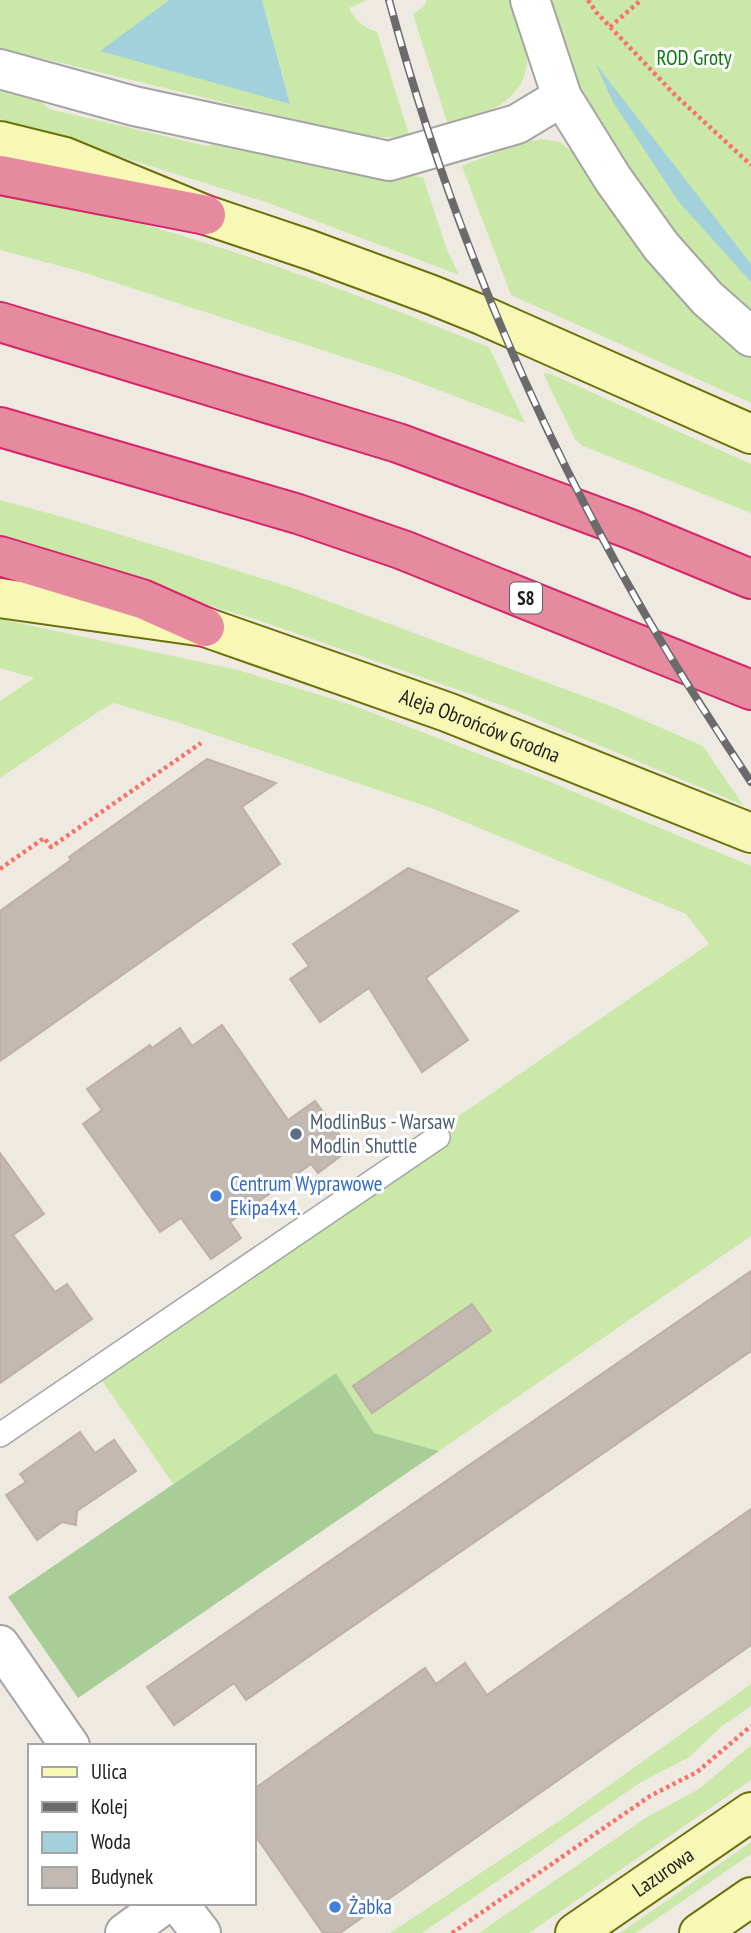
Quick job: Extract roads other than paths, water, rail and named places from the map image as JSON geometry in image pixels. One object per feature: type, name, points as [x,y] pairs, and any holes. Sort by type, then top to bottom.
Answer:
[{"type":"highway","points":[[0,175],[206,215]]},
{"type":"highway","points":[[0,322],[398,443],[630,529],[751,579]]},
{"type":"highway","name":"S8","points":[[0,427],[298,514],[403,550],[751,690]]},
{"type":"highway","points":[[0,556],[142,599],[205,627]]},
{"type":"main road","points":[[0,141],[65,157],[206,215],[310,250],[484,316],[751,433]]},
{"type":"main road","name":"Aleja Obrońców Grodna","points":[[0,598],[205,627],[447,712],[751,833]]},
{"type":"main road","name":"Lazurowa","points":[[575,1933],[751,1812]]},
{"type":"main road","points":[[699,1933],[751,1897]]},
{"type":"street","points":[[530,0],[562,97],[613,179],[661,247],[707,298],[751,337]]},
{"type":"street","points":[[0,69],[134,106],[389,161],[517,124],[562,97]]},
{"type":"street","points":[[0,1645],[69,1744]]},
{"type":"street","points":[[125,1933],[163,1905]]},
{"type":"street","points":[[180,1905],[201,1933]]},
{"type":"lane","points":[[0,1435],[438,1137]]},
{"type":"water","points":[[169,0],[262,0],[290,104],[100,51]]},
{"type":"water","points":[[595,63],[751,264],[751,282],[678,201],[613,102]]},
{"type":"railway","points":[[389,0],[438,161],[498,319],[532,396],[607,547],[686,682],[751,782]]},
{"type":"place","name":"ModlinBus - Warsaw Modlin Shuttle","points":[[296,1134]]},
{"type":"place","name":"Centrum Wyprawowe Ekipa4x4.","points":[[216,1196]]},
{"type":"place","name":"Żabka","points":[[335,1907]]},
{"type":"park label","name":"ROD Groty","points":[[694,58]]}]
